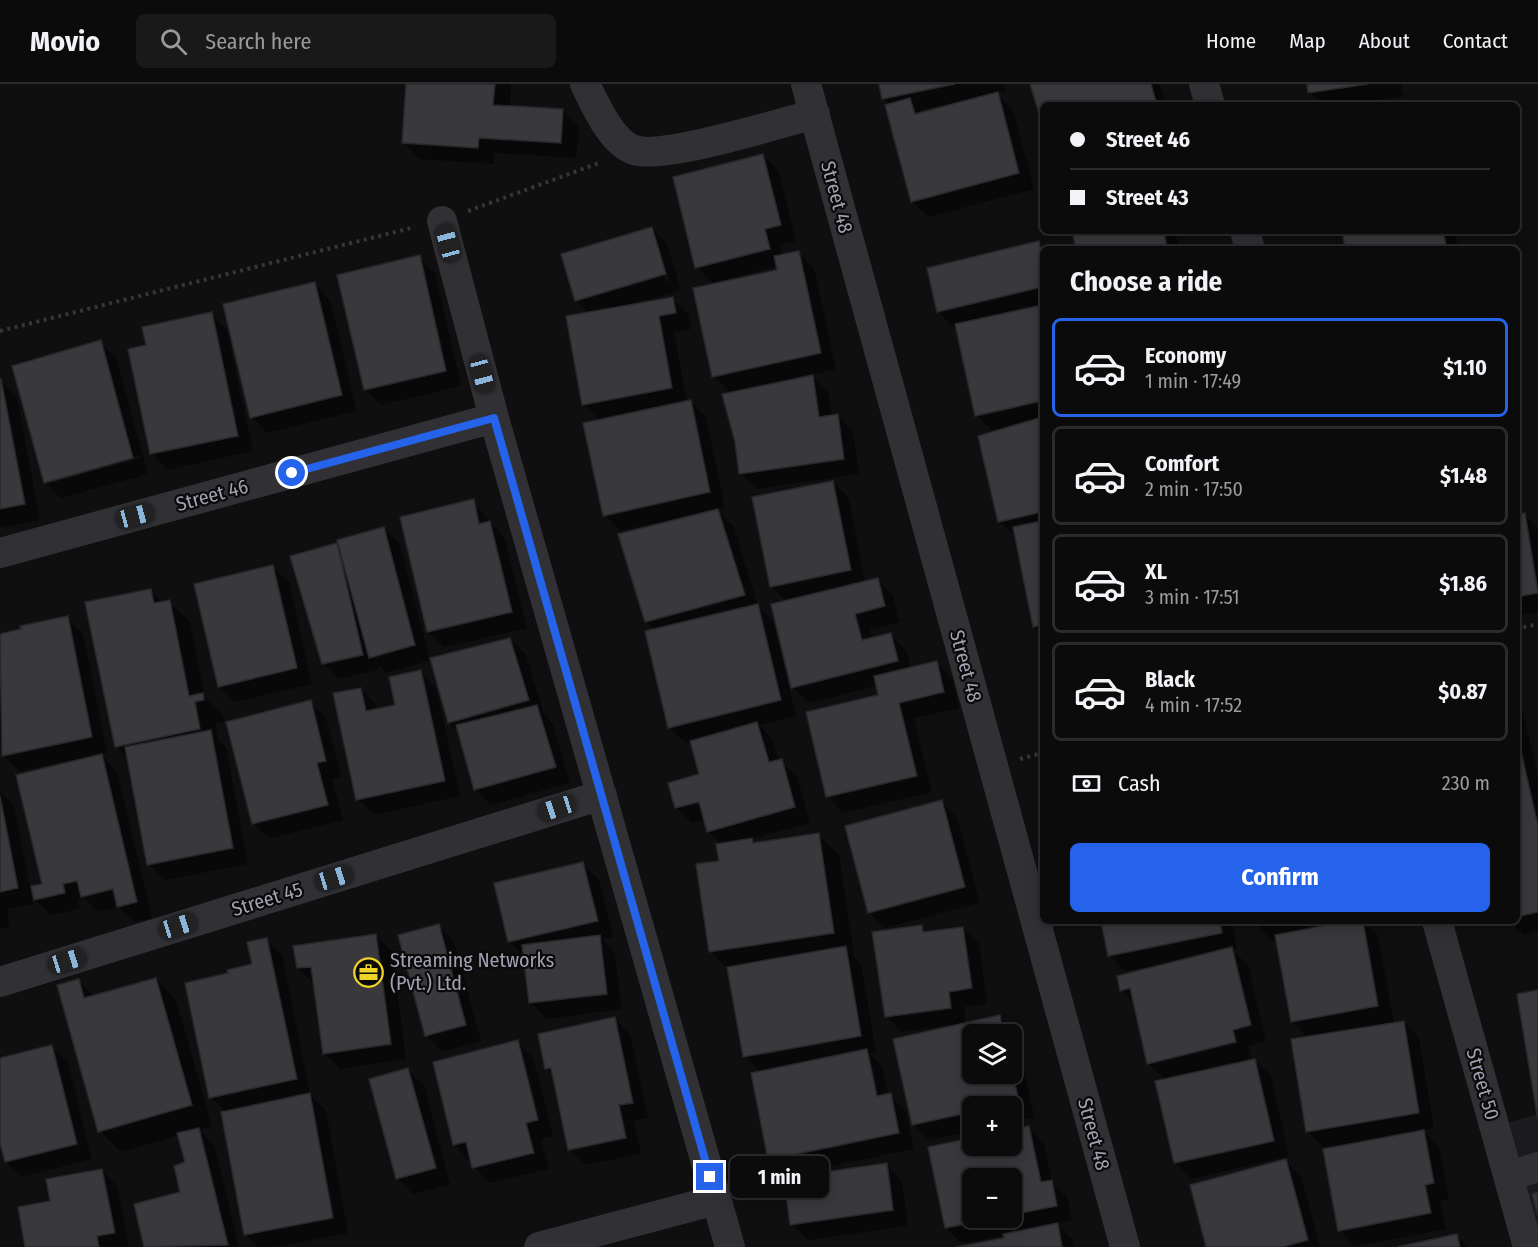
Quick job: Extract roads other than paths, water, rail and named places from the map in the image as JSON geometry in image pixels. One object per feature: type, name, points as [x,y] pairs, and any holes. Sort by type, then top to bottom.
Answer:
[{"type":"street","points":[[585,84],[608,128],[633,150],[671,150],[815,114]]},
{"type":"street","name":"Street 48","points":[[807,84],[1125,1247]]},
{"type":"street","points":[[1204,84],[1209,102]]},
{"type":"street","points":[[442,221],[494,418],[730,1247]]},
{"type":"street","name":"Street 46","points":[[0,553],[494,418]]},
{"type":"street","name":"Street 45","points":[[0,982],[602,795]]},
{"type":"street","name":"Street 50","points":[[1438,924],[1528,1247]]},
{"type":"street","points":[[1509,1176],[1538,1167]]},
{"type":"street","points":[[539,1247],[716,1200]]},
{"type":"place","name":"Streaming Networks (Pvt.) Ltd.","points":[[369,972]]}]
